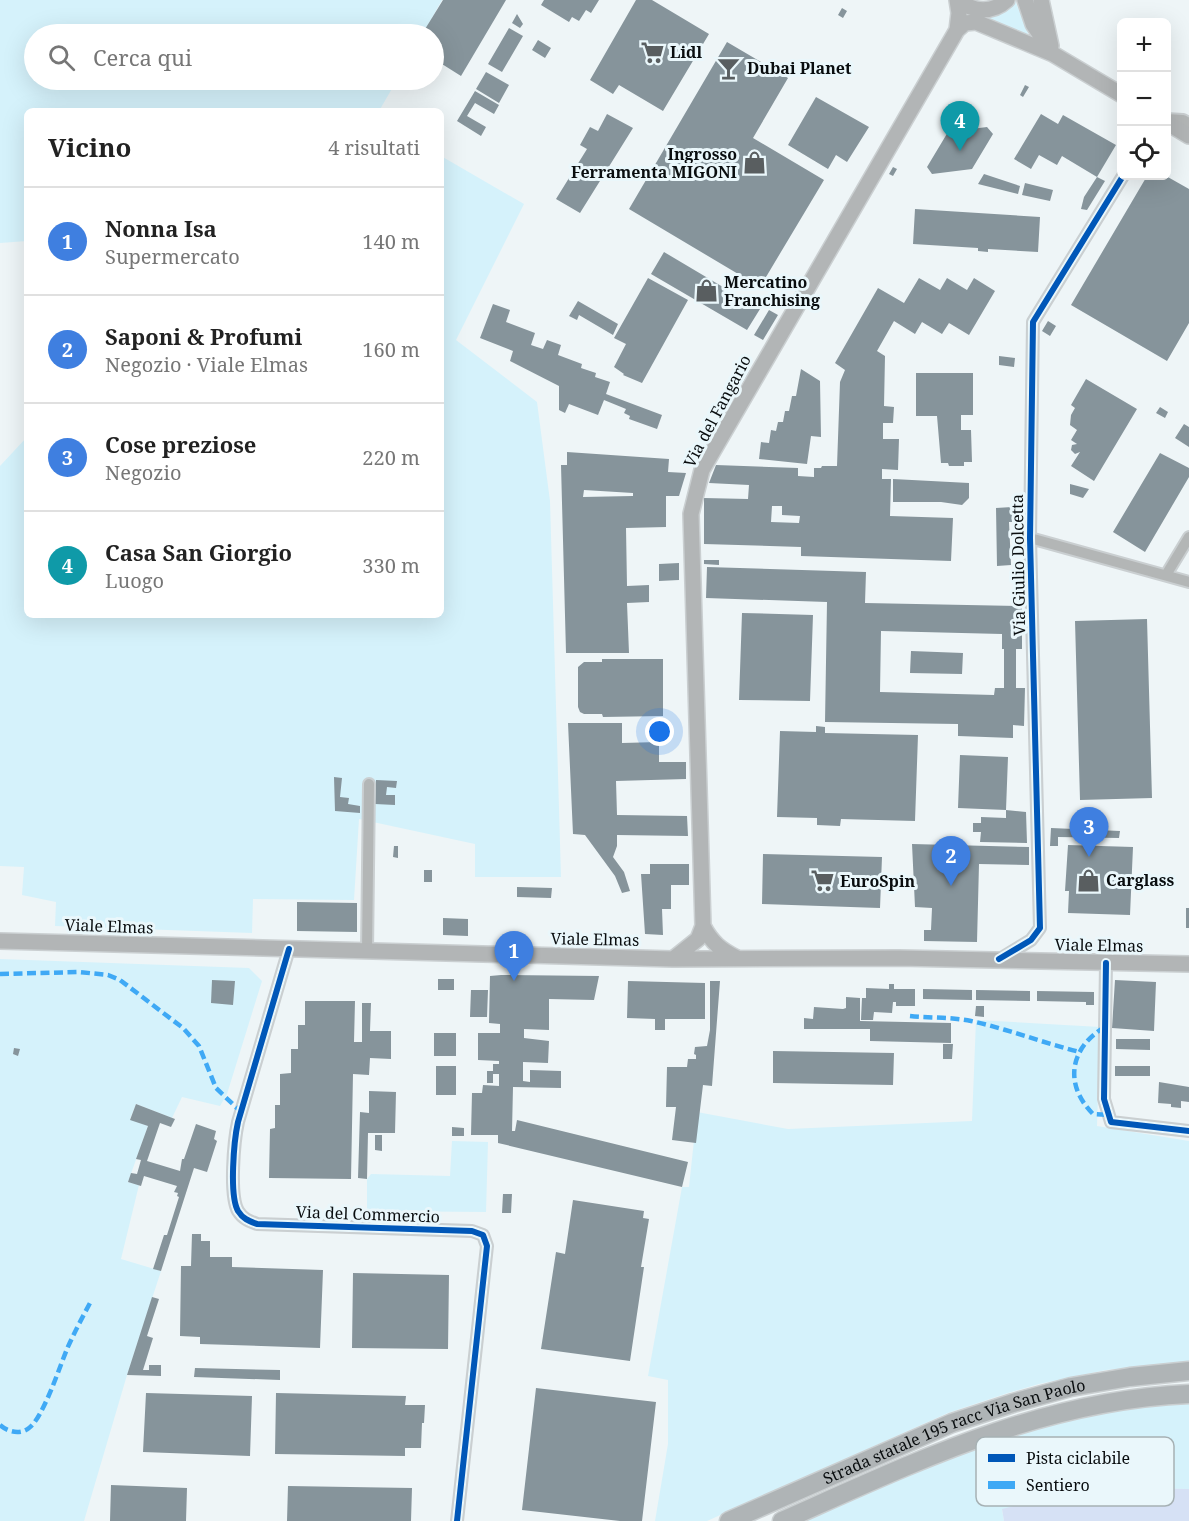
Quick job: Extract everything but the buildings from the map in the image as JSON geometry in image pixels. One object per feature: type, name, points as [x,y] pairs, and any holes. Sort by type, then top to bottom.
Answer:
[{"type":"highway","name":"Strada statale 195 racc Via San Paolo","points":[[729,1521],[932,1431],[1003,1406],[1071,1388],[1130,1377],[1189,1371]]},
{"type":"highway","name":"Strada statale 195 racc Via San Paolo","points":[[982,1437],[1061,1412],[1151,1396],[1189,1394]]},
{"type":"highway","name":"Strada statale 195 racc Via San Paolo","points":[[782,1521],[892,1471],[976,1439]]},
{"type":"main road","points":[[958,0],[973,9],[983,10],[993,8],[1007,0]]},
{"type":"main road","points":[[957,30],[958,0]]},
{"type":"main road","points":[[1025,0],[1033,24],[1053,54]]},
{"type":"main road","points":[[1041,0],[1053,54]]},
{"type":"main road","points":[[957,30],[965,23],[976,22],[1053,54],[1117,92]]},
{"type":"main road","name":"Via del Fangario","points":[[704,926],[691,514],[702,470],[957,30]]},
{"type":"main road","points":[[1171,124],[1189,136]]},
{"type":"main road","points":[[673,959],[698,939],[704,926]]},
{"type":"main road","points":[[704,926],[711,940],[723,951],[740,959]]},
{"type":"main road","name":"Viale Elmas","points":[[0,941],[673,959],[999,959],[1048,963],[1189,964]]},
{"type":"street","points":[[1171,121],[1183,120],[1189,123]]},
{"type":"street","name":"Via Giulio Dolcetta","points":[[999,959],[1031,940],[1040,928],[1030,538],[1033,322],[1122,180]]},
{"type":"street","points":[[1166,575],[1189,537]]},
{"type":"street","points":[[1030,538],[1189,582]]},
{"type":"street","points":[[367,952],[369,784]]},
{"type":"street","name":"Via del Commercio","points":[[290,949],[238,1122],[234,1142],[234,1203],[246,1220],[257,1224],[472,1231],[483,1235],[487,1246],[457,1521]]},
{"type":"street","points":[[1106,963],[1104,1100],[1111,1122],[1189,1131]]},
{"type":"shaded area","points":[[0,0],[442,0],[429,24],[24,24],[24,90],[391,90],[381,108],[24,108],[24,241],[0,243]]},
{"type":"shaded area","points":[[1015,0],[1029,36],[985,17]]},
{"type":"shaded area","points":[[444,158],[524,204],[456,340],[537,402],[550,501],[561,877],[475,877],[475,844],[359,819],[354,900],[253,899],[252,933],[55,926],[56,902],[22,895],[24,867],[0,866],[0,466],[24,440],[24,618],[444,618]]},
{"type":"shaded area","points":[[0,959],[249,968],[262,981],[227,1094],[220,1106],[182,1097],[172,1118],[136,1104],[130,1119],[148,1126],[128,1182],[139,1185],[121,1259],[161,1271],[127,1375],[84,1521],[0,1521]]},
{"type":"shaded area","points":[[976,1020],[1100,1027],[1097,1126],[1189,1141],[1189,1362],[1106,1370],[1008,1393],[948,1413],[707,1521],[655,1521],[668,1444],[668,1380],[648,1376],[682,1187],[689,1187],[697,1112],[788,1129],[972,1121]]},
{"type":"shaded area","points":[[452,1141],[488,1142],[486,1212],[367,1211],[367,1179],[371,1174],[450,1176]]},
{"type":"shaded area","points":[[1189,1399],[1189,1489],[1174,1489],[1174,1437],[1005,1437],[1068,1416]]},
{"type":"shaded area","points":[[976,1447],[976,1506],[1024,1506],[1002,1510],[1004,1521],[801,1521],[934,1461]]},
{"type":"shaded area","points":[[1174,1489],[1189,1489],[1189,1521],[1004,1521],[1002,1509],[1014,1506],[1174,1506]]},
{"type":"marked path","points":[[0,974],[79,972],[108,975],[120,980],[183,1028],[199,1046],[216,1088],[241,1112]]},
{"type":"marked path","points":[[910,1016],[971,1021],[1080,1052]]},
{"type":"marked path","points":[[1105,1027],[1084,1045],[1078,1056],[1075,1079],[1084,1103],[1093,1114],[1109,1115]]},
{"type":"marked path","points":[[0,1425],[10,1431],[18,1432],[29,1428],[40,1414],[75,1331],[90,1303]]},
{"type":"cycle path","points":[[999,959],[1031,940],[1040,928],[1030,538],[1033,322],[1121,180]]},
{"type":"cycle path","points":[[289,949],[238,1122],[233,1167],[235,1203],[242,1216],[257,1224],[472,1231],[483,1235],[487,1246],[457,1521]]},
{"type":"cycle path","points":[[1106,963],[1104,1099],[1111,1122],[1189,1131]]},
{"type":"place","name":"Lidl","points":[[652,52]]},
{"type":"place","name":"Dubai Planet","points":[[729,68]]},
{"type":"place","name":"Casa San Giorgio","points":[[960,151]]},
{"type":"place","name":"Ingrosso Ferramenta MIGONI","points":[[755,163]]},
{"type":"place","name":"Mercatino Franchising","points":[[706,291]]},
{"type":"place","name":"Cose preziose","points":[[1089,857]]},
{"type":"place","name":"Carglass","points":[[1088,880]]},
{"type":"place","name":"EuroSpin","points":[[822,881]]},
{"type":"place","name":"Saponi & Profumi","points":[[951,886]]},
{"type":"place","name":"Nonna Isa","points":[[514,981]]}]
